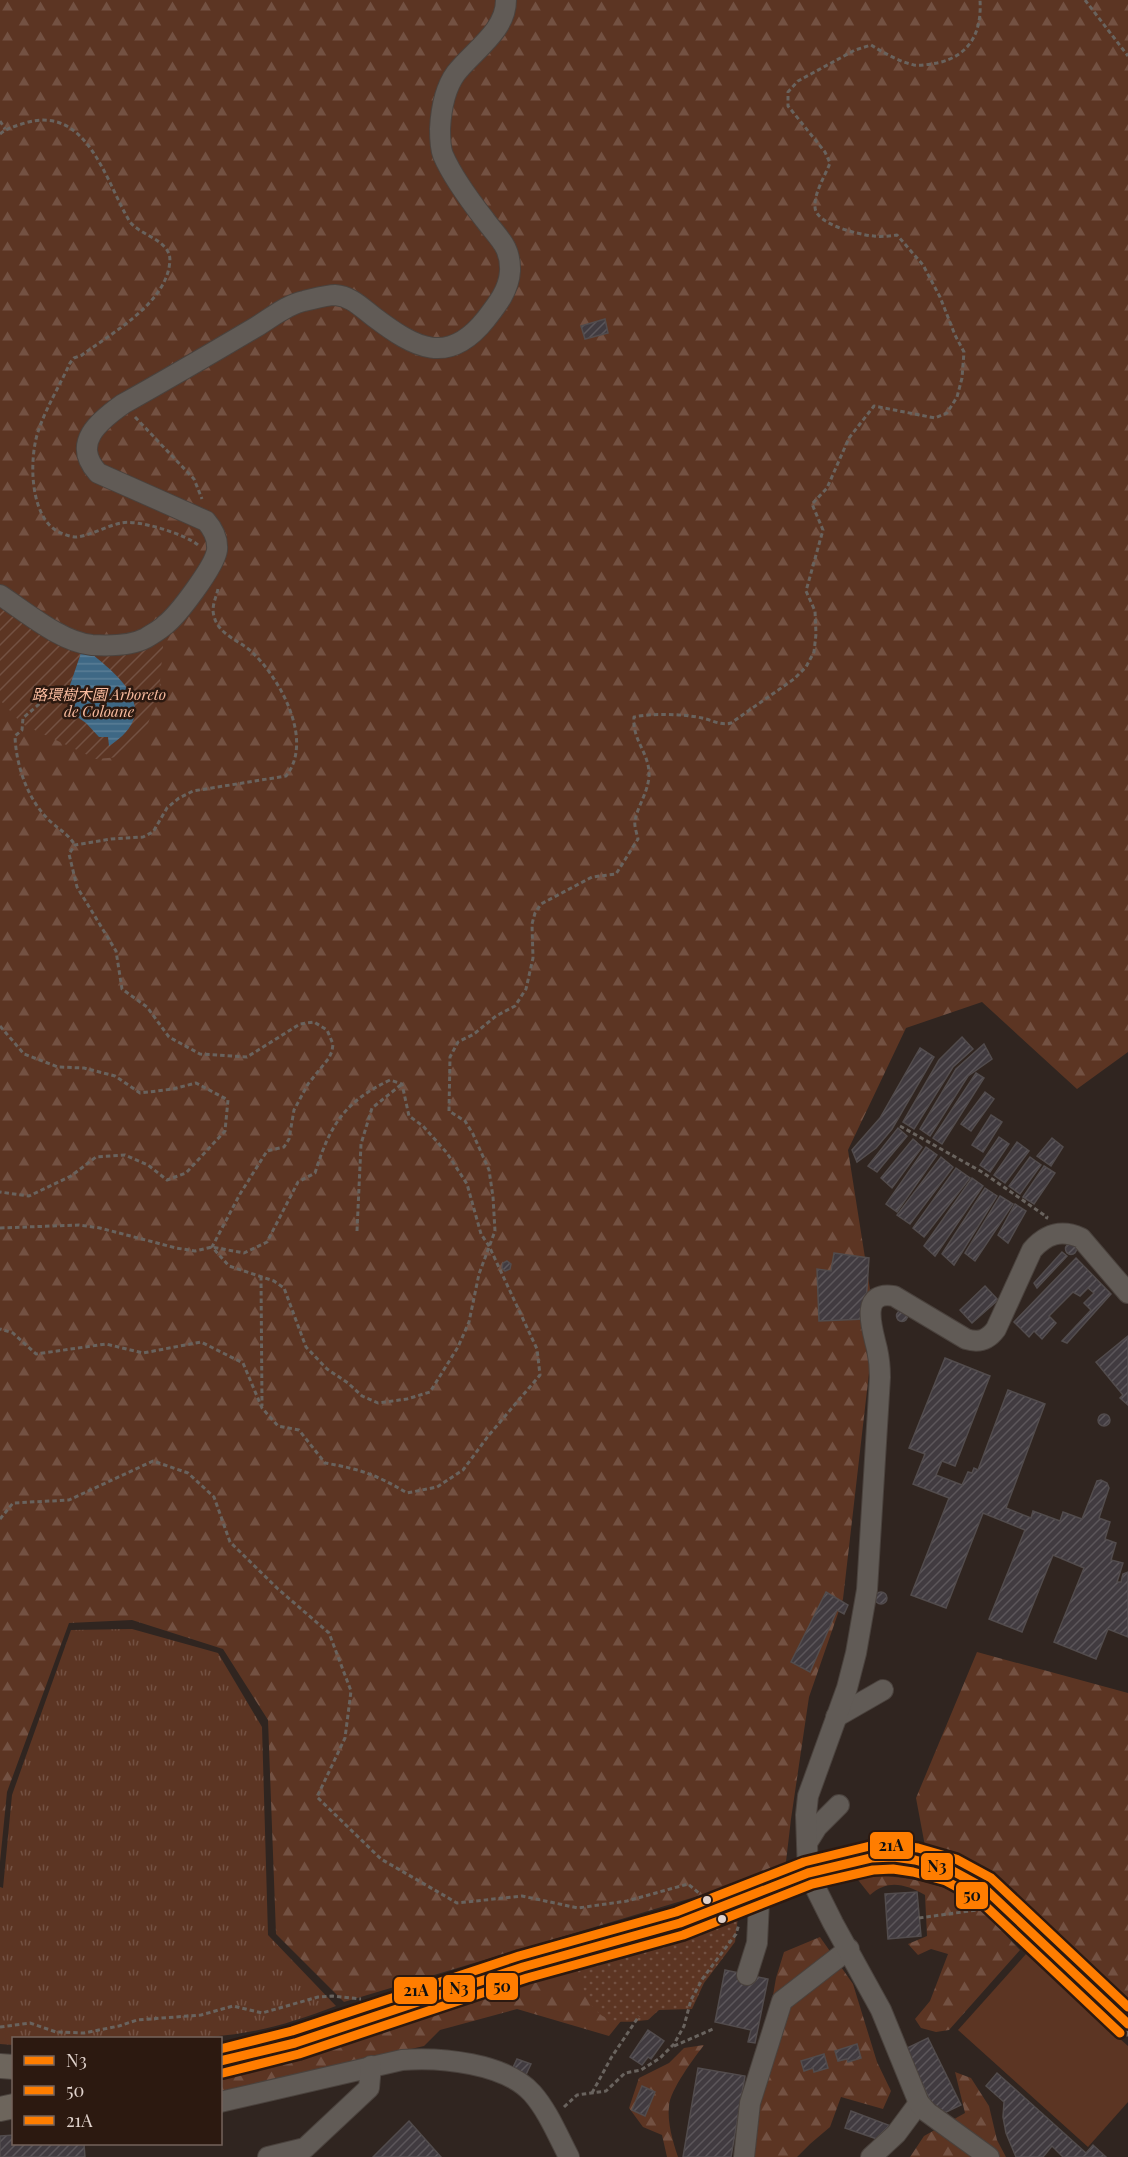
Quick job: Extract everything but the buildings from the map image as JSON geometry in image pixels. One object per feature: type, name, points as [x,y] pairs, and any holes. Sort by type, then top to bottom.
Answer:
[{"type":"main road","points":[[228,2058],[295,2043],[523,1967],[680,1923],[808,1873],[871,1858],[894,1857],[951,1870],[984,1888],[1128,2024]]},
{"type":"street","points":[[0,595],[65,637],[78,642],[104,645],[131,643],[144,639],[173,618],[213,561],[217,550],[213,529],[206,521],[98,473],[91,466],[89,436],[96,424],[123,404],[300,301],[336,295],[358,303],[410,342],[427,348],[445,348],[462,342],[476,331],[499,302],[506,288],[510,272],[509,255],[503,240],[485,221],[443,154],[440,125],[447,91],[455,74],[501,23],[506,0]]},
{"type":"street","points":[[989,2157],[927,2112],[919,2103],[881,2010],[808,1873],[806,1815],[808,1796],[847,1688],[856,1653],[869,1572],[880,1377],[880,1364],[870,1328],[870,1309],[876,1299],[888,1295],[894,1296],[966,1339],[974,1342],[984,1340],[990,1337],[996,1329],[1032,1250],[1049,1235],[1058,1233],[1070,1233],[1081,1238],[1128,1293]]},
{"type":"street","points":[[836,1716],[884,1690]]},
{"type":"street","points":[[807,1843],[817,1827],[839,1805]]},
{"type":"street","points":[[747,1975],[757,1943],[759,1902],[757,1893]]},
{"type":"street","points":[[744,2157],[750,2103],[782,2001],[849,1949]]},
{"type":"street","points":[[222,2102],[402,2060],[426,2058],[456,2062],[493,2071],[513,2079],[530,2091],[549,2118],[569,2157]]},
{"type":"street","points":[[268,2157],[305,2148],[369,2088],[371,2066]]},
{"type":"street","points":[[871,2157],[896,2134],[919,2103]]},
{"type":"path","points":[[212,1247],[230,1266],[274,1281],[284,1288],[306,1347],[327,1369],[362,1396],[378,1403],[406,1399],[430,1392],[458,1347],[470,1322],[479,1274],[495,1232],[494,1197],[489,1170],[465,1121],[449,1111],[450,1058],[458,1042],[515,1006],[526,989],[533,958],[532,924],[534,914],[541,904],[592,877],[616,874],[638,839],[634,822],[644,800],[649,776],[648,763],[633,729],[634,717],[646,714],[701,717],[725,724],[731,723],[794,679],[806,667],[814,652],[816,634],[815,611],[806,591],[823,530],[812,504],[827,488],[849,438],[874,406],[935,418],[947,413],[957,397],[962,378],[964,352],[923,265],[908,247],[897,235],[874,236],[850,231],[824,221],[818,216],[814,208],[816,195],[830,163],[825,152],[788,106],[788,92],[798,81],[855,50],[871,45],[889,56],[915,65],[947,61],[963,53],[973,41],[981,15],[980,0]]},
{"type":"path","points":[[1085,0],[1128,56]]},
{"type":"path","points":[[0,134],[5,129],[43,120],[55,122],[72,130],[95,153],[136,230],[166,249],[170,258],[165,283],[153,300],[92,348],[74,357],[70,363],[38,430],[34,479],[36,500],[44,520],[53,531],[76,537],[124,522],[137,523],[188,537],[196,543],[213,561],[218,572],[219,584],[213,606],[213,616],[218,626],[252,652],[273,675],[288,703],[296,730],[296,758],[286,776],[194,791],[179,798],[167,808],[153,832],[143,837],[75,845],[69,854],[77,887],[116,951],[122,989],[147,1007],[169,1037],[200,1054],[247,1057],[307,1022],[321,1025],[331,1036],[333,1044],[329,1058],[308,1084],[294,1110],[289,1139],[284,1147],[267,1151],[240,1194],[212,1247]]},
{"type":"path","points":[[0,121],[5,129]]},
{"type":"path","points":[[123,404],[194,479],[202,499]]},
{"type":"path","points":[[45,699],[23,718],[22,730],[15,736],[15,750],[27,787],[37,805],[50,821],[67,833],[75,845]]},
{"type":"path","points":[[0,1026],[24,1054],[58,1067],[84,1068],[115,1076],[140,1093],[173,1089],[196,1083],[228,1100],[225,1131],[186,1173],[167,1180],[148,1165],[125,1155],[96,1157],[70,1176],[29,1196],[0,1192]]},
{"type":"path","points":[[0,1228],[79,1225],[195,1251],[212,1247],[243,1253],[267,1242],[298,1182],[315,1173],[323,1146],[343,1112],[366,1091],[390,1080],[402,1084]]},
{"type":"path","points":[[0,1329],[13,1333],[36,1354],[106,1344],[143,1353],[201,1342],[243,1363],[262,1408],[278,1426],[299,1430],[325,1463],[355,1468],[380,1477],[407,1494],[437,1487],[463,1470],[489,1435],[540,1375],[537,1349],[489,1246],[481,1234],[467,1184],[447,1153],[423,1126],[410,1116],[402,1084]]},
{"type":"path","points":[[357,1231],[361,1144],[372,1108],[402,1084]]},
{"type":"path","points":[[900,1126],[982,1172],[1047,1217]]},
{"type":"path","points":[[261,1276],[262,1408]]},
{"type":"path","points":[[0,1519],[13,1503],[69,1500],[153,1461],[188,1473],[214,1497],[230,1542],[329,1633],[351,1691],[345,1738],[316,1797],[381,1859],[457,1903],[522,1896],[578,1908],[627,1901],[688,1884],[718,1909]]},
{"type":"path","points":[[549,2118],[577,2096],[606,2091],[625,2073],[641,2070],[660,2058],[670,2048],[684,2026],[691,2000],[703,1978],[736,1934],[741,1917],[757,1893]]},
{"type":"path","points":[[919,1918],[1003,1906]]},
{"type":"path","points":[[0,2026],[30,2023],[56,2032],[84,2033],[137,2020],[201,2015],[233,2006],[262,2013],[318,1997],[365,1999]]},
{"type":"path","points":[[592,2093],[611,2058],[639,2016]]},
{"type":"path","points":[[670,2048],[713,2028]]},
{"type":"green space","points":[[0,0],[1128,0],[1128,1052],[1077,1089],[982,1002],[906,1028],[848,1150],[875,1321],[843,1599],[809,1697],[785,1870],[344,2002],[276,1934],[268,1720],[223,1649],[132,1620],[69,1623],[7,1792],[0,1862]]},
{"type":"green space","name":"路環樹木園 Arboreto de Coloane","points":[[3,605],[56,638],[163,646],[159,693],[144,735],[120,757],[96,759],[22,724],[0,700],[0,613]]},
{"type":"green space","points":[[132,1629],[218,1653],[262,1727],[268,1935],[336,2006],[270,2027],[220,2036],[12,2037],[12,2045],[0,2044],[0,1887],[3,1888],[12,1795],[71,1630]]},
{"type":"green space","points":[[977,1652],[1128,1693],[1128,2008],[1016,1904],[972,1868],[925,1846],[916,1798]]},
{"type":"green space","points":[[864,1875],[921,1881],[962,1896],[992,1920],[1020,1950],[949,2030],[936,2032],[921,2028],[915,2019],[930,2001],[948,1954],[931,1949],[918,1955],[908,1944],[927,1936],[925,1895],[904,1886],[890,1885],[870,1895],[858,1880]]},
{"type":"green space","points":[[738,1917],[735,1942],[704,1983],[692,2009],[659,2010],[648,2020],[619,2022],[606,2018],[592,2006],[580,1981],[575,1962],[610,1952],[687,1936]]},
{"type":"green space","points":[[683,1936],[665,1966],[609,2036],[517,2009],[440,2030],[424,2046],[222,2092],[222,2074],[284,2059],[418,2008],[610,1952]]},
{"type":"green space","points":[[820,1937],[853,1984],[877,2062],[891,2091],[883,2109],[841,2097],[830,2127],[797,2157],[745,2157],[776,1978],[784,1952]]},
{"type":"green space","points":[[1026,1954],[1128,2046],[1128,2102],[1088,2147],[958,2030]]},
{"type":"green space","points":[[704,2045],[683,2074],[670,2099],[670,2125],[678,2157],[667,2157],[662,2135],[643,2127],[629,2108],[639,2078],[669,2063],[684,2048]]},
{"type":"green space","points":[[955,2072],[971,2078],[989,2106],[997,2140],[1006,2157],[910,2157],[924,2136],[965,2113]]},
{"type":"water","points":[[83,647],[121,681],[130,693],[135,706],[134,719],[126,733],[109,746],[108,737],[99,737],[86,723],[70,712],[77,701],[67,694]]},
{"type":"transit line","name":"21A","points":[[222,2048],[292,2031],[519,1956],[676,1912],[804,1862],[870,1846],[895,1845],[918,1848],[956,1859],[991,1878],[1128,2007]]},
{"type":"transit line","name":"N3","points":[[222,2061],[295,2043],[523,1967],[680,1923],[808,1873],[871,1858],[894,1857],[951,1870],[984,1888],[1128,2024]]},
{"type":"transit line","name":"50","points":[[223,2073],[299,2054],[527,1978],[683,1935],[812,1884],[873,1870],[893,1869],[946,1881],[977,1898],[1120,2033]]}]
